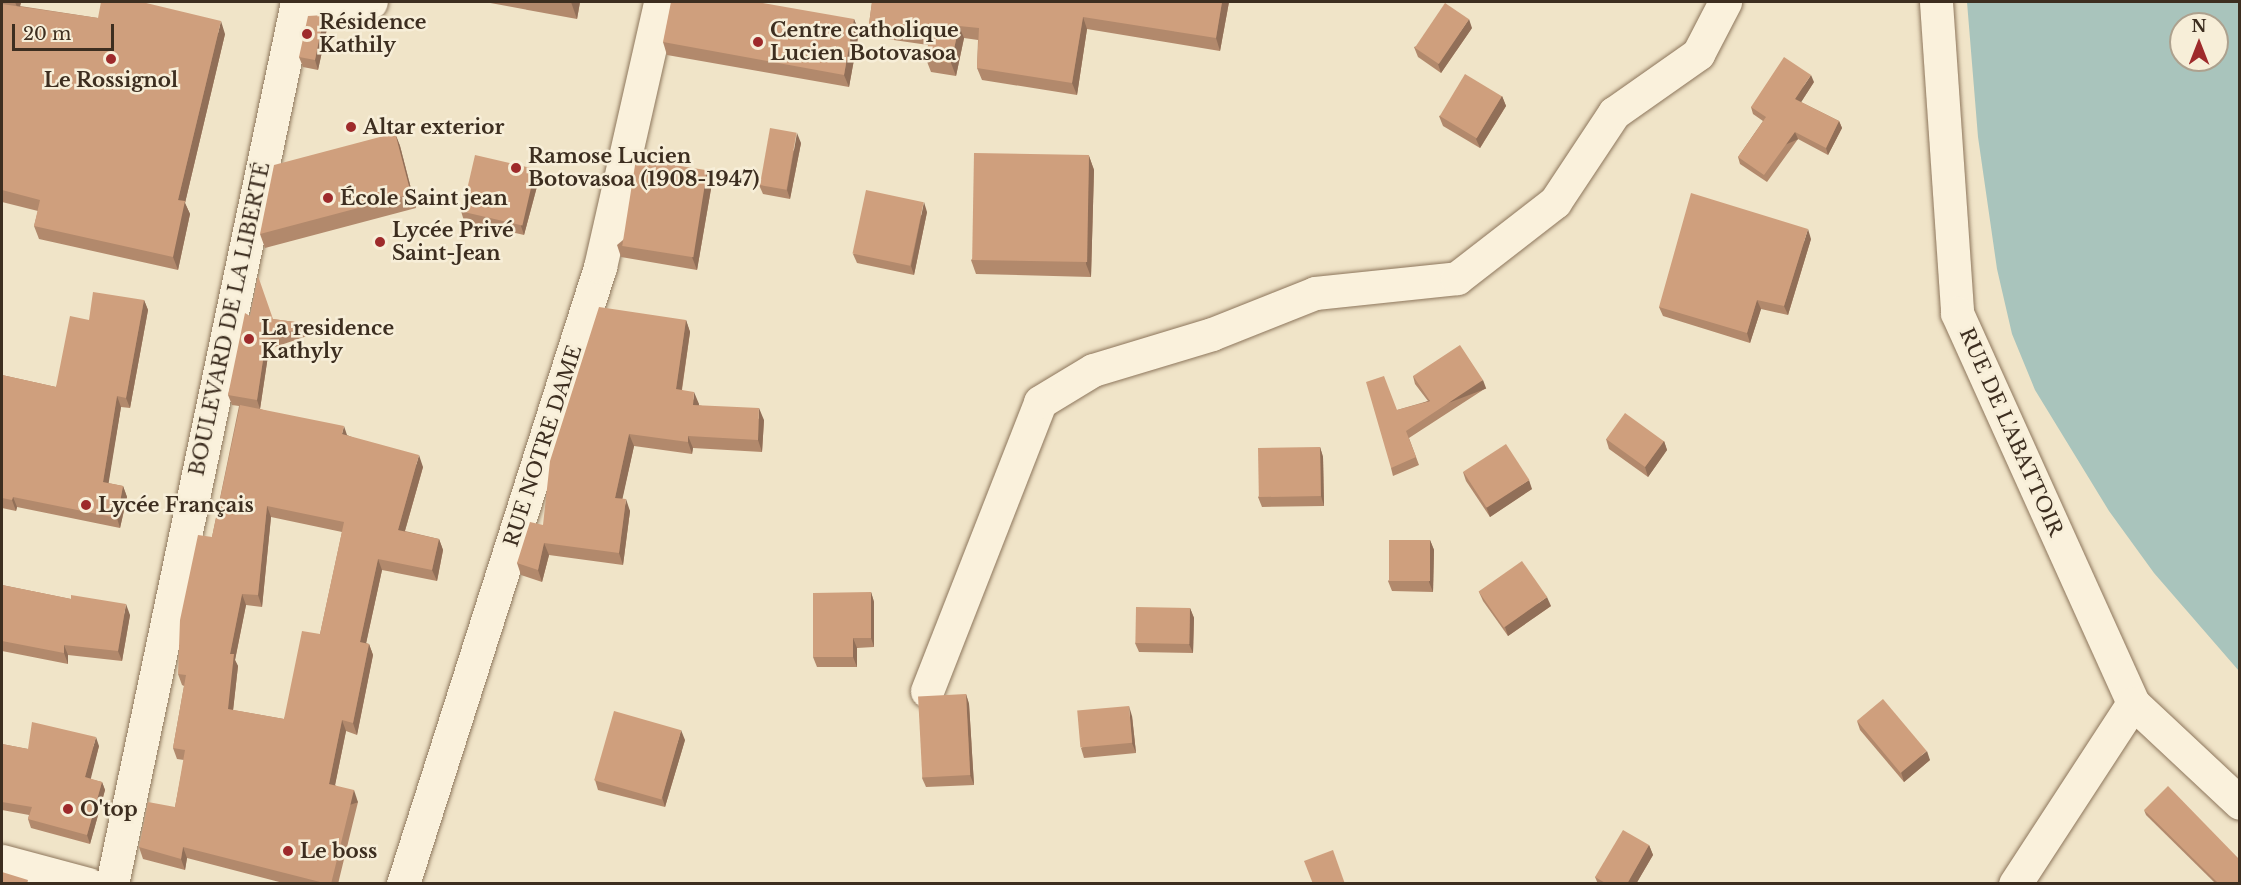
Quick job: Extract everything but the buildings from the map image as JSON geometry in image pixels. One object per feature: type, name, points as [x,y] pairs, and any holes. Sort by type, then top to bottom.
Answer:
[{"type":"street","points":[[296,5],[371,2]]},
{"type":"street","name":"RUE NOTRE DAME","points":[[403,884],[600,267],[660,2]]},
{"type":"street","points":[[927,691],[1040,402],[1093,370],[1212,334],[1315,293],[1457,279],[1555,202],[1614,113],[1698,54],[1725,2]]},
{"type":"street","name":"RUE DE L'ABATTOIR","points":[[1936,2],[1957,313],[2133,703],[2240,803]]},
{"type":"street","name":"BOULEVARD DE LA LIBERTÉ","points":[[112,884],[296,5]]},
{"type":"street","points":[[2014,884],[2133,703]]},
{"type":"street","points":[[2,861],[88,884]]},
{"type":"water","points":[[1967,2],[2239,2],[2239,671],[2154,573],[2109,511],[2035,390],[2012,334],[1997,269],[1978,137]]},
{"type":"place","name":"Résidence Kathily","points":[[307,34]]},
{"type":"place","name":"Centre catholique Lucien Botovasoa","points":[[758,42]]},
{"type":"place","name":"Le Rossignol","points":[[111,59]]},
{"type":"place","name":"Altar exterior","points":[[351,127]]},
{"type":"place","name":"Ramose Lucien Botovasoa (1908-1947)","points":[[516,168]]},
{"type":"place","name":"École Saint jean","points":[[328,198]]},
{"type":"place","name":"Lycée Privé Saint-Jean","points":[[380,242]]},
{"type":"place","name":"La residence Kathyly","points":[[249,339]]},
{"type":"place","name":"Lycée Français","points":[[86,505]]},
{"type":"place","name":"O'top","points":[[68,809]]},
{"type":"place","name":"Le boss","points":[[288,851]]}]
